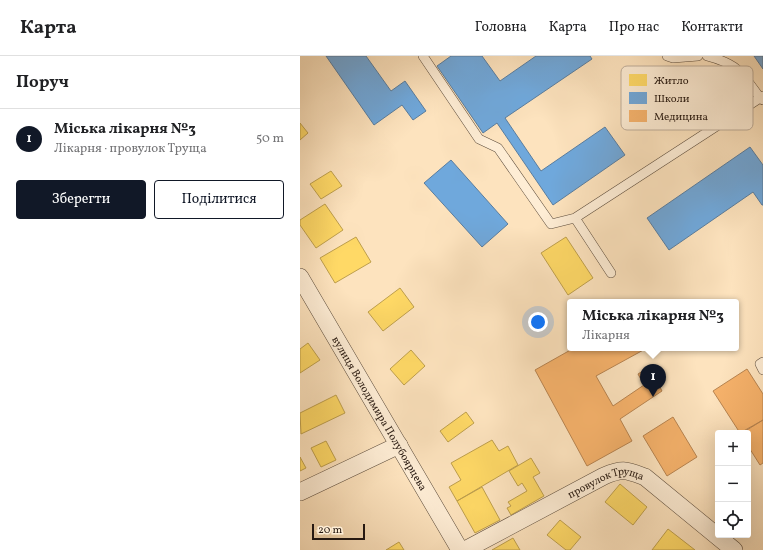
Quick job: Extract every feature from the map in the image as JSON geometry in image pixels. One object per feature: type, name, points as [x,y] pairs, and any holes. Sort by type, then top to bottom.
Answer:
[{"type":"street","name":"вулиця Володимира Полубоярцева","points":[[300,277],[460,550]]},
{"type":"street","points":[[300,492],[398,445]]},
{"type":"street","name":"провулок Труща","points":[[465,550],[604,476],[627,470],[644,477],[734,550]]},
{"type":"lane","points":[[423,56],[479,139],[498,148],[551,224],[575,218],[712,130]]},
{"type":"lane","points":[[667,56],[673,58],[698,56]]},
{"type":"lane","points":[[706,56],[724,60],[733,66]]},
{"type":"lane","points":[[753,87],[762,98],[753,104]]},
{"type":"lane","points":[[575,218],[611,273]]},
{"type":"lane","points":[[763,362],[760,364],[763,370]]},
{"type":"building: Житло","points":[[300,123],[308,133],[300,140]]},
{"type":"building: Житло","points":[[331,171],[342,186],[321,199],[310,184]]},
{"type":"building: Житло","points":[[325,204],[343,230],[316,248],[300,225],[300,220]]},
{"type":"building: Житло","points":[[356,237],[371,262],[335,283],[320,258]]},
{"type":"building: Житло","points":[[566,237],[593,278],[568,295],[541,253]]},
{"type":"building: Житло","points":[[400,288],[414,307],[383,331],[368,312]]},
{"type":"building: Житло","points":[[308,343],[320,360],[300,373],[300,349]]},
{"type":"building: Житло","points":[[411,350],[425,366],[404,385],[390,369]]},
{"type":"building: Житло","points":[[336,395],[345,413],[301,434],[300,413]]},
{"type":"building: Житло","points":[[466,412],[474,423],[448,442],[440,431]]},
{"type":"building: Житло","points":[[492,440],[499,451],[508,446],[518,465],[457,501],[449,487],[461,480],[451,463]]},
{"type":"building: Житло","points":[[326,441],[336,460],[321,467],[311,448]]},
{"type":"building: Житло","points":[[300,457],[306,468],[300,471]]},
{"type":"building: Житло","points":[[531,458],[540,473],[533,477],[544,496],[511,515],[507,508],[511,506],[508,502],[527,491],[522,483],[518,486],[509,471]]},
{"type":"building: Житло","points":[[620,484],[647,507],[633,525],[605,502]]},
{"type":"building: Житло","points":[[482,487],[500,520],[475,533],[457,501]]},
{"type":"building: Житло","points":[[560,520],[581,537],[570,550],[566,550],[547,535]]},
{"type":"building: Житло","points":[[668,529],[695,550],[652,550]]},
{"type":"building: Житло","points":[[513,538],[520,550],[492,550]]},
{"type":"building: Житло","points":[[399,542],[404,550],[386,550]]},
{"type":"building: Школи","points":[[326,56],[366,56],[391,91],[405,81],[426,111],[413,120],[402,105],[374,125]]},
{"type":"building: Школи","points":[[451,56],[482,56],[500,81],[536,56],[590,56],[592,59],[505,118],[541,171],[605,127],[625,155],[553,205],[497,123],[483,133],[437,66]]},
{"type":"building: Школи","points":[[754,56],[763,56],[763,69]]},
{"type":"building: Школи","points":[[750,147],[763,165],[763,205],[753,192],[669,250],[647,218]]},
{"type":"building: Школи","points":[[451,160],[508,224],[482,247],[424,183]]},
{"type":"building: Медицина","points":[[569,351],[642,351],[596,376],[613,406],[644,385],[638,374],[649,367],[662,391],[620,419],[632,441],[587,466],[535,370]]},
{"type":"building: Медицина","points":[[747,369],[763,394],[763,420],[745,430],[738,430],[713,391]]},
{"type":"building: Медицина","points":[[673,417],[697,457],[667,476],[643,436]]},
{"type":"building: Медицина","points":[[763,420],[763,463],[760,465],[751,451],[751,430],[747,430]]},
{"type":"place","name":"Міська лікарня №3","points":[[653,397]]}]
